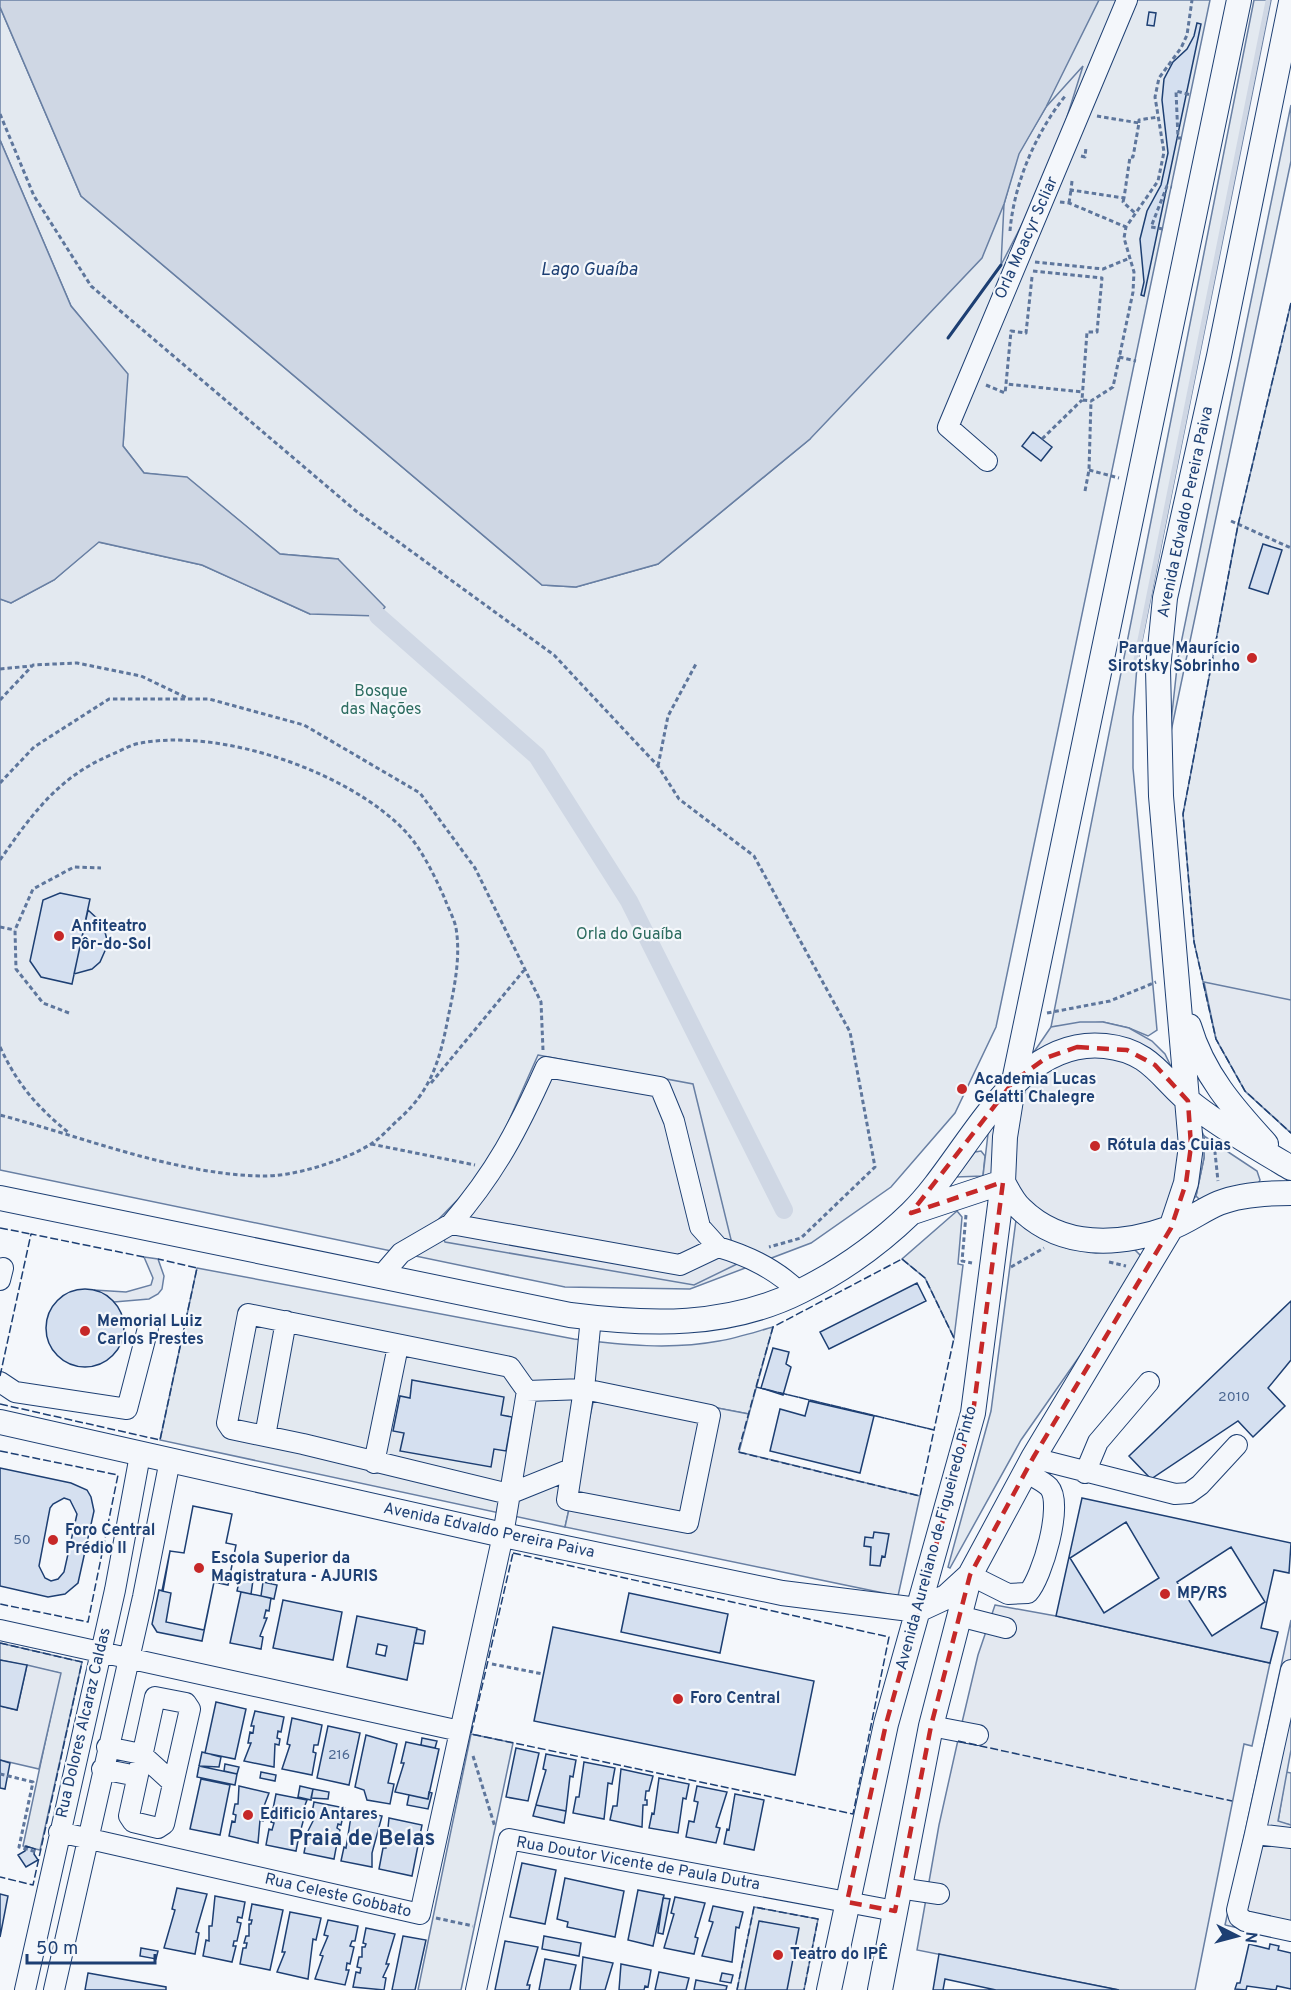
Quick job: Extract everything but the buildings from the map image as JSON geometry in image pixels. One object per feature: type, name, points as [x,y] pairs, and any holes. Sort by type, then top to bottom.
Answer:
[{"type":"main road","points":[[1014,1081],[1239,0]]},
{"type":"main road","name":"Avenida Edvaldo Pereira Paiva","points":[[1171,1228],[1185,1184],[1189,1155],[1188,1101],[1174,978],[1161,796],[1158,669],[1165,598],[1219,356],[1291,2]]},
{"type":"main road","points":[[1174,978],[1194,1046],[1219,1092],[1287,1166]]},
{"type":"main road","points":[[0,1198],[591,1317],[634,1323],[698,1322],[741,1313],[799,1292],[854,1260],[911,1213],[941,1180],[1014,1081],[1046,1058],[1077,1047],[1104,1045],[1127,1050],[1155,1065],[1188,1101],[1287,1166]]},
{"type":"main road","name":"Avenida Aureliano de Figueiredo Pinto","points":[[830,1990],[886,1724],[973,1413],[1003,1182],[1005,1137],[1014,1081]]},
{"type":"main road","points":[[911,1213],[1003,1182],[1019,1208],[1043,1227],[1070,1238],[1095,1242],[1171,1228],[1221,1202],[1291,1194]]},
{"type":"main road","points":[[880,1990],[931,1726],[970,1575],[1029,1465],[1171,1228]]},
{"type":"main road","name":"Avenida Edvaldo Pereira Paiva","points":[[0,1422],[503,1535],[782,1593],[918,1610]]},
{"type":"main road","points":[[918,1610],[946,1597],[970,1575]]},
{"type":"street","name":"Orla Moacyr Scliar","points":[[987,461],[948,427],[967,377],[1045,200],[1127,0]]},
{"type":"street","points":[[382,1275],[401,1253],[451,1224],[491,1175],[508,1146],[546,1067],[660,1088],[674,1122],[700,1227],[718,1247],[743,1254],[780,1273],[799,1292]]},
{"type":"street","points":[[451,1224],[680,1265],[718,1247]]},
{"type":"street","points":[[571,1469],[509,1494],[231,1429],[227,1423],[246,1317],[252,1313],[398,1346],[510,1367],[527,1391],[584,1389],[710,1415],[690,1520],[684,1524],[570,1502],[566,1496],[571,1469],[584,1389],[591,1317]]},
{"type":"street","points":[[265,1436],[286,1321]]},
{"type":"street","points":[[0,1382],[15,1392],[127,1409],[148,1328]]},
{"type":"street","points":[[374,1463],[398,1346]]},
{"type":"street","points":[[1085,1473],[1098,1442],[1149,1382]]},
{"type":"street","name":"Rua Celeste Gobbato","points":[[59,1832],[420,1914],[503,1535],[527,1391]]},
{"type":"street","points":[[1029,1465],[1085,1473],[1175,1494],[1189,1493],[1200,1485],[1237,1445]]},
{"type":"street","name":"Rua Dolores Alcaraz Caldas","points":[[25,1990],[115,1590],[140,1455]]},
{"type":"street","name":"Rua Dolores Alcaraz Caldas","points":[[54,1990],[86,1838],[143,1597],[170,1460]]},
{"type":"street","points":[[970,1575],[1008,1594],[1028,1593],[1036,1584],[1054,1516],[1054,1500],[1049,1487],[1029,1465]]},
{"type":"street","points":[[115,1590],[143,1597]]},
{"type":"street","points":[[958,1616],[1006,1628]]},
{"type":"street","points":[[0,1630],[460,1731]]},
{"type":"street","points":[[1291,1670],[1238,1910],[1239,1917],[1245,1921],[1291,1931]]},
{"type":"street","points":[[155,1697],[189,1705],[164,1824],[158,1827],[130,1820],[141,1754],[155,1697]]},
{"type":"street","points":[[931,1726],[978,1735]]},
{"type":"street","points":[[107,1747],[141,1754],[173,1783]]},
{"type":"street","points":[[102,1769],[137,1776]]},
{"type":"street","points":[[1255,1834],[1291,1838]]},
{"type":"street","name":"Rua Doutor Vicente de Paula Dutra","points":[[476,1990],[509,1839],[847,1902]]},
{"type":"street","points":[[847,1902],[897,1900],[939,1894]]},
{"type":"path","points":[[1082,400],[1091,401],[1113,387],[1133,292],[1134,272],[1124,238],[1126,227],[1158,181],[1164,152],[1155,97],[1159,78],[1187,36],[1192,0]]},
{"type":"path","points":[[1008,241],[1012,207],[1029,159],[1052,113],[1072,88]]},
{"type":"path","points":[[1182,138],[1178,138],[1176,91],[1191,95]]},
{"type":"path","points":[[0,114],[34,196],[91,286],[356,511],[554,655],[658,766],[679,799],[754,856],[850,1032],[875,1167],[801,1238],[743,1254]]},
{"type":"path","points":[[1091,115],[1139,123]]},
{"type":"path","points":[[1136,214],[1123,202],[1129,161],[1130,157],[1133,157],[1139,120],[1158,117]]},
{"type":"path","points":[[1076,155],[1085,157],[1087,144]]},
{"type":"path","points":[[1069,203],[1073,179]]},
{"type":"path","points":[[1163,229],[1151,227],[1167,186],[1172,187]]},
{"type":"path","points":[[1071,190],[1124,198]]},
{"type":"path","points":[[1045,200],[1069,203],[1126,227]]},
{"type":"path","points":[[1018,260],[1103,269],[1130,258]]},
{"type":"path","points":[[1042,439],[1082,400],[1087,332],[1097,332],[1103,269]]},
{"type":"path","points":[[967,377],[1005,393],[1011,331],[1026,333],[1032,271],[1102,278]]},
{"type":"path","points":[[1119,357],[1136,361]]},
{"type":"path","points":[[1006,384],[1083,392]]},
{"type":"path","points":[[1085,491],[1089,470],[1091,401]]},
{"type":"path","points":[[1089,470],[1122,479]]},
{"type":"path","points":[[1231,521],[1291,548]]},
{"type":"path","points":[[658,766],[668,716],[697,662]]},
{"type":"path","points":[[0,669],[77,663],[141,676],[190,699]]},
{"type":"path","points":[[0,700],[33,665]]},
{"type":"path","points":[[0,783],[34,747],[108,699],[209,699],[304,725],[420,793],[475,868],[541,1002],[541,1038],[546,1067]]},
{"type":"path","points":[[0,860],[36,808],[60,787],[89,764],[140,743],[191,740],[239,747],[291,761],[370,800],[407,832],[438,883],[456,927],[457,974],[442,1048],[430,1085]]},
{"type":"path","points":[[69,1013],[43,1004],[16,969],[15,930],[33,889],[74,867],[101,868]]},
{"type":"path","points":[[0,927],[15,930]]},
{"type":"path","points":[[0,1115],[70,1134],[113,1149],[193,1167],[262,1176],[317,1167],[371,1144],[405,1114],[525,969]]},
{"type":"path","points":[[1029,1017],[1110,1001],[1153,982],[1174,978]]},
{"type":"path","points":[[0,1047],[16,1080],[42,1111],[70,1134]]},
{"type":"path","points":[[371,1144],[482,1166],[491,1175]]},
{"type":"path","points":[[956,1197],[966,1208],[962,1262],[1010,1268],[1043,1248],[1055,1250]]},
{"type":"path","points":[[1102,1260],[1147,1270]]},
{"type":"path","points":[[475,1660],[543,1674]]},
{"type":"path","points":[[473,1754],[495,1827]]},
{"type":"path","points":[[0,1774],[33,1782],[19,1847],[54,1855]]},
{"type":"path","points":[[420,1914],[489,1929]]},
{"type":"highlighted area","points":[[1077,1047],[1127,1050],[1155,1065],[1188,1101],[1191,1146],[1186,1183],[1171,1228],[1033,1458],[970,1575],[931,1726],[895,1911],[886,1910],[847,1902],[886,1724],[973,1413],[1003,1182],[911,1213],[1014,1081],[1046,1058]]},
{"type":"green space","name":"Orla do Guaíba","points":[[1030,0],[1210,0],[996,1027],[955,1113],[891,1187],[811,1243],[690,1289],[565,1287],[0,1170],[0,599],[11,603],[54,580],[98,542],[202,565],[310,614],[338,559],[280,554],[187,478],[144,473],[123,446],[127,374],[71,306],[0,140],[0,7],[81,196],[542,585],[576,587],[658,564],[810,439]]},
{"type":"green space","points":[[1254,0],[1271,0],[1137,666],[1133,717],[1133,768],[1157,1030],[1148,1036],[1129,1028],[1103,1022],[1051,1027]]},
{"type":"green space","points":[[1291,105],[1291,161],[1169,741],[1178,658]]},
{"type":"green space","name":"Parque Maurício Sirotsky Sobrinho","points":[[1291,303],[1291,1133],[1245,1091],[1216,1039],[1194,942],[1183,814],[1238,525]]},
{"type":"green space","points":[[1204,1136],[1257,1171],[1260,1180],[1258,1184],[1200,1200],[1196,1196],[1204,1158]]},
{"type":"green space","points":[[981,1151],[985,1156],[983,1176],[956,1177],[975,1152]]},
{"type":"green space","points":[[957,1211],[962,1217],[958,1264],[963,1265],[954,1338],[925,1278],[902,1259]]},
{"type":"green space","points":[[1016,1220],[1135,1250],[1141,1256],[1109,1314],[1021,1440],[950,1568],[948,1567],[991,1411]]},
{"type":"green space","points":[[197,1268],[574,1339],[610,1343],[647,1346],[701,1344],[773,1327],[749,1414],[597,1385],[565,1527],[160,1440]]},
{"type":"green space","points":[[0,1643],[82,1662],[40,1850],[23,1846],[60,1673],[0,1660]]},
{"type":"green space","points":[[471,1734],[513,1743],[461,1990],[418,1990]]},
{"type":"green space","points":[[1286,1772],[1291,1773],[1291,1825],[1278,1822]]},
{"type":"green space","name":"Teatro do IPÊ","points":[[754,1907],[818,1919],[804,1990],[737,1990]]},
{"type":"shaded area","points":[[1083,66],[1051,168],[1001,265],[1004,204],[1018,154],[1046,107]]},
{"type":"shaded area","points":[[1204,982],[1291,1000],[1291,1133],[1245,1091],[1216,1039]]},
{"type":"shaded area","name":"Rótula das Cuias","points":[[1080,1022],[1103,1022],[1129,1028],[1152,1041],[1165,1054],[1204,1136],[1204,1158],[1196,1196],[1171,1228],[1129,1249],[1096,1253],[1067,1248],[1039,1237],[1016,1220],[983,1176],[988,1134],[1014,1081],[1051,1027]]},
{"type":"shaded area","points":[[538,1055],[693,1084],[737,1264],[694,1285],[445,1242],[437,1221],[470,1187],[499,1143]]},
{"type":"shaded area","points":[[144,1257],[158,1259],[164,1276],[162,1289],[158,1294],[149,1299],[114,1302],[94,1290],[126,1292],[151,1285],[153,1278]]},
{"type":"shaded area","points":[[597,1385],[749,1414],[739,1452],[920,1496],[898,1596],[565,1527]]},
{"type":"shaded area","points":[[995,1605],[1056,1616],[1270,1663],[1252,1746],[1244,1744],[1195,1990],[1119,1990],[917,1950],[939,1825],[960,1731],[978,1655]]},
{"type":"shaded area","points":[[1291,1620],[1291,1750],[1278,1821],[1291,1825],[1291,1940],[1225,1925]]},
{"type":"shaded area","points":[[27,1665],[61,1673],[39,1769],[0,1760],[0,1706],[17,1710]]},
{"type":"water","name":"Lago Guaíba","points":[[0,0],[1099,0],[1046,107],[1019,154],[1004,204],[982,258],[810,439],[658,564],[576,587],[542,585],[81,196],[0,7]]},
{"type":"water","points":[[0,140],[71,306],[128,374],[123,446],[144,473],[187,477],[280,554],[338,559],[385,607],[378,616],[310,614],[202,565],[99,542],[54,580],[11,603],[0,599]]},
{"type":"waterway","points":[[1135,665],[1268,1]]},
{"type":"waterway","points":[[378,616],[537,756],[629,901],[784,1210]]},
{"type":"fence","points":[[1291,303],[1238,525],[1183,814],[1194,942],[1216,1039],[1245,1091],[1291,1133]]},
{"type":"fence","points":[[0,1228],[31,1234]]},
{"type":"fence","points":[[0,1376],[31,1234],[144,1257]]},
{"type":"fence","points":[[0,1404],[160,1440],[197,1268],[158,1259]]},
{"type":"fence","points":[[902,1259],[925,1278],[954,1338],[934,1430],[756,1387],[773,1327],[902,1259]]},
{"type":"fence","points":[[756,1387],[934,1430],[920,1496],[738,1452],[756,1387]]},
{"type":"fence","points":[[0,1451],[118,1475],[88,1622],[0,1604]]},
{"type":"fence","points":[[513,1553],[889,1637],[853,1814],[471,1734],[513,1553]]},
{"type":"fence","points":[[0,1643],[82,1662],[33,1885],[0,1877]]},
{"type":"fence","points":[[958,1741],[1232,1801]]},
{"type":"fence","points":[[737,1990],[754,1907],[818,1919],[804,1990]]},
{"type":"wall","points":[[948,338],[1001,265]]},
{"type":"place","name":"Parque Maurício Sirotsky Sobrinho","points":[[1252,658]]},
{"type":"place","name":"Anfiteatro Pôr-do-Sol","points":[[59,936]]},
{"type":"place","name":"Academia Lucas Gelatti Chalegre","points":[[962,1089]]},
{"type":"place","name":"Rótula das Cuias","points":[[1095,1146]]},
{"type":"place","name":"Memorial Luiz Carlos Prestes","points":[[85,1331]]},
{"type":"place","name":"Foro Central Prédio II","points":[[53,1540]]},
{"type":"place","name":"Escola Superior da Magistratura - AJURIS","points":[[199,1568]]},
{"type":"place","name":"MP/RS","points":[[1165,1594]]},
{"type":"place","name":"Foro Central","points":[[678,1699]]},
{"type":"place","name":"Edificio Antares","points":[[248,1815]]},
{"type":"place","name":"Teatro do IPÊ","points":[[778,1955]]},
{"type":"district","name":"Praia de Belas","points":[[362,1839]]},
{"type":"park label","name":"Bosque das Nações","points":[[381,701]]}]
